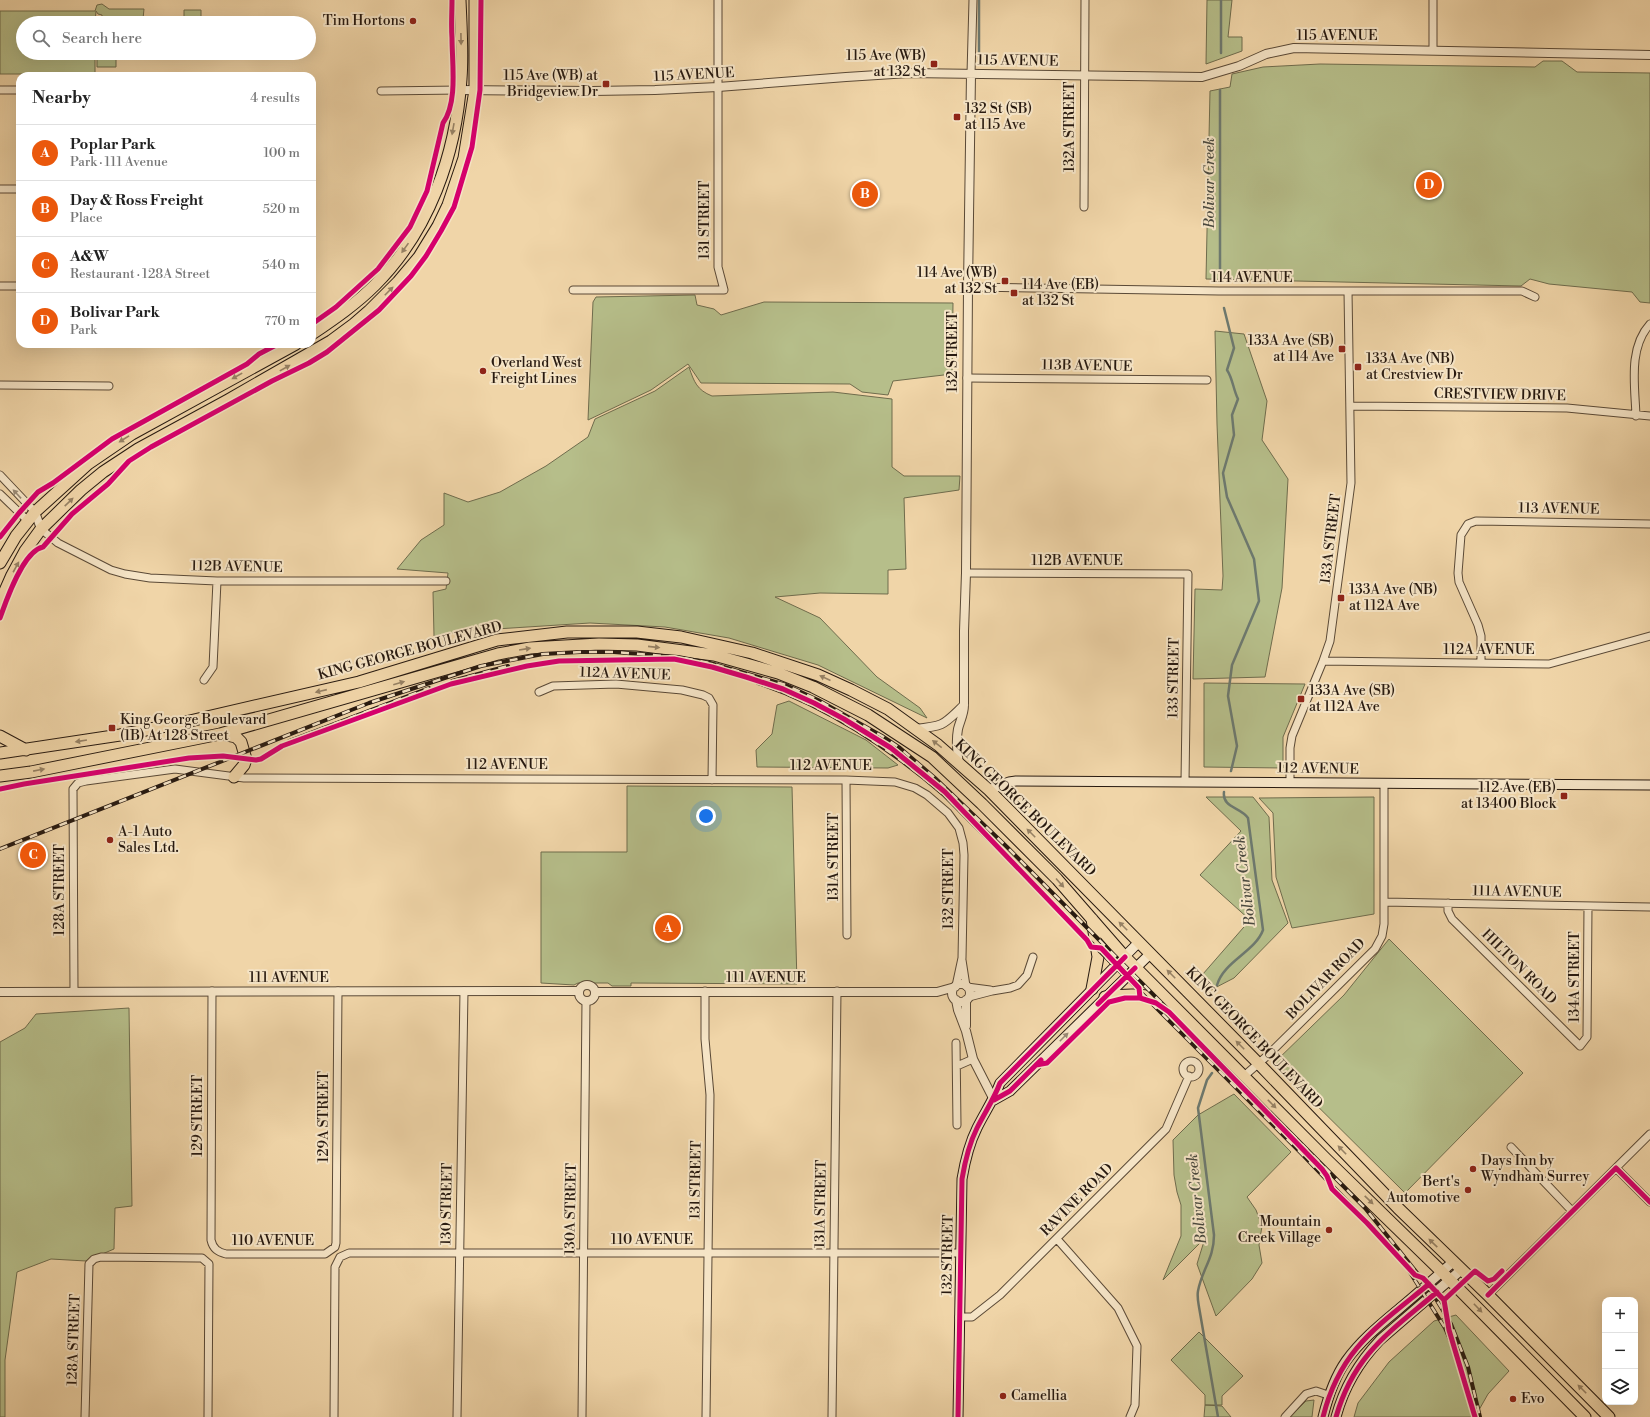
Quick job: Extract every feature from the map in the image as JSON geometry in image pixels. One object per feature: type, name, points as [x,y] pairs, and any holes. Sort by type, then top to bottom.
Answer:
[{"type":"main road","points":[[316,331],[344,311],[374,286],[392,266],[423,221],[435,195],[444,170],[450,145],[460,90],[460,0]]},
{"type":"main road","points":[[0,602],[25,551],[41,529],[81,490],[120,460],[331,341],[354,324],[398,282],[419,257],[438,226],[448,205],[464,158],[475,90],[475,0]]},
{"type":"main road","points":[[0,563],[16,536],[31,517],[79,472],[108,449],[132,434],[289,348]]},
{"type":"main road","name":"KING GEORGE BOULEVARD","points":[[0,753],[120,735],[181,723],[359,682],[497,640],[567,632],[637,632],[681,636],[752,653],[818,675],[888,709],[938,745],[988,790],[1259,1064],[1398,1208],[1488,1295],[1609,1417]]},
{"type":"main road","name":"KING GEORGE BOULEVARD","points":[[0,776],[31,772],[220,734],[498,654],[530,648],[599,644],[637,645],[714,655],[778,673],[813,687],[868,715],[893,730],[932,757],[973,795],[1057,879],[1124,957],[1326,1159],[1450,1280],[1581,1415]]},
{"type":"main road","points":[[220,734],[232,735],[241,742],[246,759],[244,765],[234,776]]},
{"type":"main road","points":[[0,736],[26,750]]},
{"type":"main road","name":"112 AVENUE","points":[[988,790],[1016,780],[1650,786]]},
{"type":"main road","points":[[973,795],[988,790]]},
{"type":"main road","points":[[1092,920],[1098,957],[1092,989]]},
{"type":"main road","name":"132 STREET","points":[[958,1417],[962,1179],[966,1155],[977,1128],[994,1100],[1000,1083],[1139,942]]},
{"type":"main road","points":[[994,1100],[1010,1090],[1150,954]]},
{"type":"main road","points":[[1105,997],[1126,994],[1144,995],[1171,1003]]},
{"type":"main road","points":[[1323,1417],[1328,1395],[1345,1362],[1362,1341],[1453,1262]]},
{"type":"main road","points":[[1336,1417],[1349,1382],[1360,1363],[1370,1351],[1380,1340],[1461,1270]]},
{"type":"street","name":"131 STREET","points":[[573,290],[724,290],[718,267],[718,0]]},
{"type":"street","name":"132 STREET","points":[[959,764],[957,738],[958,730],[964,714],[968,287],[973,0]]},
{"type":"street","name":"132A STREET","points":[[1084,207],[1083,76],[1085,0]]},
{"type":"street","points":[[1433,0],[1433,50]]},
{"type":"street","name":"115 AVENUE","points":[[381,91],[592,91],[718,87],[908,73],[1202,77],[1239,66],[1266,54],[1294,48],[1650,55]]},
{"type":"street","points":[[0,90],[16,90]]},
{"type":"street","points":[[0,189],[16,189]]},
{"type":"street","points":[[0,286],[16,286]]},
{"type":"street","name":"114 AVENUE","points":[[968,287],[1348,291],[1522,291],[1535,297]]},
{"type":"street","name":"133A STREET","points":[[1290,782],[1290,748],[1292,736],[1324,661],[1330,641],[1348,506],[1350,483],[1350,406],[1348,291]]},
{"type":"street","points":[[1636,416],[1635,360],[1638,344],[1650,324]]},
{"type":"street","name":"113B AVENUE","points":[[967,378],[1207,380]]},
{"type":"street","points":[[0,385],[109,386]]},
{"type":"street","name":"CRESTVIEW DRIVE","points":[[1350,406],[1567,408],[1636,416],[1650,416]]},
{"type":"street","points":[[0,475],[41,529]]},
{"type":"street","points":[[0,494],[31,517]]},
{"type":"street","name":"113 AVENUE","points":[[1481,663],[1481,636],[1459,582],[1458,574],[1461,535],[1468,524],[1476,522],[1650,524]]},
{"type":"street","name":"112B AVENUE","points":[[41,529],[58,543],[111,570],[150,578],[217,581],[446,581]]},
{"type":"street","name":"112B AVENUE","points":[[966,573],[1188,574]]},
{"type":"street","name":"133 STREET","points":[[1185,782],[1188,574]]},
{"type":"street","points":[[204,680],[213,667],[217,581]]},
{"type":"street","name":"112A AVENUE","points":[[1324,661],[1549,664],[1650,636]]},
{"type":"street","name":"112A AVENUE","points":[[539,692],[553,686],[616,684],[682,690],[710,698],[713,705],[712,780]]},
{"type":"street","points":[[916,729],[944,724],[964,705]]},
{"type":"street","name":"112 AVENUE","points":[[73,789],[78,783],[86,781],[175,768],[234,776],[338,778],[846,780],[882,781],[905,784],[915,788],[938,805]]},
{"type":"street","name":"131A STREET","points":[[846,780],[848,934]]},
{"type":"street","name":"BOLIVAR ROAD","points":[[1244,1076],[1259,1064],[1375,949],[1382,936],[1384,902],[1384,784]]},
{"type":"street","name":"128A STREET","points":[[73,789],[74,991]]},
{"type":"street","name":"132 STREET","points":[[938,805],[955,822],[962,834],[962,958],[967,987]]},
{"type":"street","name":"111A AVENUE","points":[[1384,902],[1650,907]]},
{"type":"street","name":"HILTON ROAD","points":[[1448,903],[1448,911],[1452,919],[1580,1046]]},
{"type":"street","name":"134A STREET","points":[[1580,1046],[1587,1037],[1588,906]]},
{"type":"street","points":[[954,998],[961,1002],[967,998],[992,990],[1010,988],[1018,985],[1030,969],[1033,957]]},
{"type":"street","name":"132 STREET","points":[[956,986],[962,958]]},
{"type":"street","points":[[586,984],[591,986],[595,992],[593,997],[586,1001],[580,997],[579,992],[581,987],[586,984]]},
{"type":"street","points":[[992,990],[967,987],[962,984],[956,986],[953,990],[954,998],[966,1031],[973,1059],[994,1100]]},
{"type":"street","name":"111 AVENUE","points":[[595,992],[937,992],[956,986]]},
{"type":"street","points":[[966,1031],[967,998],[969,992],[967,987]]},
{"type":"street","name":"129 STREET","points":[[211,1240],[212,991]]},
{"type":"street","name":"129A STREET","points":[[336,1243],[338,991]]},
{"type":"street","name":"130 STREET","points":[[457,1417],[464,991]]},
{"type":"street","name":"131 STREET","points":[[705,991],[705,1040],[710,1095],[706,1417]]},
{"type":"street","name":"111 AVENUE","points":[[0,992],[579,992]]},
{"type":"street","name":"131A STREET","points":[[832,1417],[837,992]]},
{"type":"street","name":"111 AVENUE","points":[[937,992],[954,998]]},
{"type":"street","name":"130A STREET","points":[[582,1417],[586,1001]]},
{"type":"street","points":[[956,1043],[957,1125]]},
{"type":"street","points":[[957,1066],[973,1059]]},
{"type":"street","name":"RAVINE ROAD","points":[[959,1317],[972,1316],[994,1299],[1057,1239],[1166,1129],[1188,1076]]},
{"type":"street","points":[[1488,1295],[1650,1134]]},
{"type":"street","points":[[1511,1147],[1572,1211]]},
{"type":"street","points":[[1616,1168],[1650,1202]]},
{"type":"street","points":[[1057,1239],[1118,1308],[1137,1346],[1135,1404],[1130,1417]]},
{"type":"street","name":"110 AVENUE","points":[[211,1240],[212,1246],[219,1252],[226,1254],[325,1254],[335,1247],[336,1243]]},
{"type":"street","name":"110 AVENUE","points":[[334,1417],[335,1267],[337,1261],[349,1253],[960,1254]]},
{"type":"street","name":"128A STREET","points":[[84,1417],[89,1264],[94,1259],[101,1257],[202,1258],[209,1264],[208,1417]]},
{"type":"street","points":[[1285,1417],[1306,1394],[1316,1391],[1328,1395]]},
{"type":"green space","points":[[1207,0],[1232,0],[1228,37],[1242,37],[1242,51],[1206,64]]},
{"type":"green space","points":[[102,4],[109,9],[144,9],[143,16],[102,16],[96,11],[96,16],[16,16],[16,60],[95,60],[95,72],[16,72],[16,74],[0,74],[0,11],[95,11],[97,5]]},
{"type":"green space","points":[[184,10],[201,10],[201,16],[184,16]]},
{"type":"green space","points":[[97,60],[116,60],[116,67],[97,67]]},
{"type":"green space","points":[[1543,61],[1562,61],[1577,72],[1650,73],[1650,303],[1640,302],[1632,292],[1549,284],[1530,279],[1521,286],[1206,279],[1210,91],[1230,87],[1232,74],[1263,67],[1320,64],[1535,67]]},
{"type":"green space","points":[[695,295],[697,305],[714,309],[721,315],[764,302],[953,303],[952,374],[893,381],[888,395],[862,392],[850,384],[701,383],[688,364],[651,390],[588,420],[593,302],[596,297]]},
{"type":"green space","points":[[1215,331],[1244,334],[1267,401],[1262,440],[1288,479],[1282,588],[1265,677],[1193,679],[1195,589],[1222,590],[1223,576]]},
{"type":"green space","points":[[689,367],[699,388],[712,396],[833,392],[892,399],[892,467],[904,476],[960,476],[959,490],[904,498],[906,569],[888,570],[888,594],[820,593],[775,597],[820,618],[877,677],[920,708],[927,718],[818,665],[729,638],[665,627],[590,623],[465,631],[434,636],[433,592],[446,589],[448,573],[397,569],[421,540],[444,525],[444,493],[468,502],[500,492],[546,466],[588,437],[595,419],[655,391]]},
{"type":"green space","points":[[1204,683],[1305,684],[1283,737],[1283,768],[1204,767]]},
{"type":"green space","points":[[789,701],[866,740],[898,765],[888,768],[757,767],[756,750],[772,734],[777,705]]},
{"type":"green space","points":[[627,786],[792,787],[797,984],[631,983],[631,986],[612,986],[608,983],[578,983],[574,985],[541,983],[541,852],[627,852]]},
{"type":"green space","points":[[1206,797],[1253,797],[1269,817],[1272,880],[1288,923],[1234,978],[1207,992],[1196,982],[1250,920],[1200,875],[1241,831]]},
{"type":"green space","points":[[1374,797],[1374,914],[1292,928],[1276,877],[1273,813],[1259,798]]},
{"type":"green space","points":[[1389,939],[1523,1073],[1405,1193],[1274,1063],[1344,995]]},
{"type":"green space","points":[[129,1008],[132,1206],[115,1208],[114,1249],[86,1261],[51,1259],[17,1272],[5,1360],[5,1417],[0,1417],[0,1042],[25,1028],[36,1014]]},
{"type":"green space","points":[[1234,1094],[1291,1152],[1247,1197],[1256,1210],[1262,1226],[1259,1245],[1262,1263],[1252,1279],[1216,1316],[1197,1264],[1205,1238],[1163,1280],[1181,1236],[1181,1205],[1174,1175],[1173,1140],[1198,1115]]},
{"type":"green space","points":[[1456,1315],[1509,1371],[1488,1394],[1475,1417],[1354,1417],[1358,1403],[1389,1362],[1434,1321]]},
{"type":"green space","points":[[1199,1332],[1243,1376],[1222,1396],[1222,1405],[1205,1405],[1205,1395],[1171,1360]]},
{"type":"green space","points":[[1314,1400],[1312,1417],[1290,1417],[1306,1401]]},
{"type":"green space","points":[[1205,1405],[1222,1406],[1231,1417],[1204,1417]]},
{"type":"waterway","points":[[979,0],[979,60]]},
{"type":"waterway","name":"Bolivar Creek","points":[[1221,0],[1221,53]]},
{"type":"waterway","name":"Bolivar Creek","points":[[1220,90],[1220,277]]},
{"type":"waterway","name":"Bolivar Creek","points":[[1224,308],[1234,348],[1227,370],[1231,377],[1238,399],[1232,415],[1234,435],[1223,473],[1227,497],[1254,559],[1259,601],[1232,665],[1228,696],[1237,746],[1231,771]]},
{"type":"waterway","name":"Bolivar Creek","points":[[1217,985],[1226,969],[1247,951],[1259,938],[1263,930],[1248,818],[1245,814],[1226,801],[1224,792]]},
{"type":"waterway","name":"Bolivar Creek","points":[[1212,1073],[1207,1080],[1198,1108],[1214,1235],[1212,1251],[1202,1276],[1198,1297],[1218,1417]]},
{"type":"railway","points":[[0,849],[369,703],[481,666],[543,654],[614,652],[678,657],[710,663],[786,685],[818,700],[882,736],[900,748],[935,778],[1007,847],[1365,1208],[1430,1289],[1451,1324],[1468,1367],[1480,1417]]},
{"type":"railway","points":[[452,681],[508,666]]},
{"type":"railway","points":[[758,683],[808,703],[856,730],[902,761],[944,795],[1302,1154],[1388,1244]]},
{"type":"railway","points":[[289,741],[429,688]]},
{"type":"railway","points":[[1406,1266],[1445,1328],[1467,1384],[1473,1417]]},
{"type":"cycle path","points":[[316,321],[336,307],[378,269],[410,227],[427,191],[443,123],[451,104],[453,82],[452,0]]},
{"type":"cycle path","points":[[0,618],[16,578],[29,557],[43,547],[72,514],[108,484],[129,461],[151,447],[327,352],[379,310],[411,276],[426,256],[454,207],[472,147],[480,90],[481,0]]},
{"type":"cycle path","points":[[0,537],[38,492],[53,483],[112,439],[247,364],[259,354],[270,348]]},
{"type":"cycle path","points":[[0,789],[189,758],[223,756],[256,760],[261,759],[282,746],[451,684],[527,666],[559,661],[674,659],[712,667],[783,689],[844,719],[891,748],[945,792],[1087,940],[1091,947],[1101,948],[1139,988],[1140,998]]},
{"type":"cycle path","points":[[958,1417],[962,1179],[972,1140],[1000,1083],[1125,957]]},
{"type":"cycle path","points":[[1098,1004],[1135,968]]},
{"type":"cycle path","points":[[1036,1065],[1047,1063],[1109,1002],[1125,998],[1140,998],[1156,1003],[1169,1012],[1322,1169],[1327,1176],[1332,1189],[1367,1223],[1415,1275],[1423,1278],[1444,1300],[1449,1330],[1475,1417]]},
{"type":"cycle path","points":[[994,1100],[1010,1091],[1041,1060]]},
{"type":"cycle path","points":[[1488,1295],[1616,1168],[1650,1202]]},
{"type":"cycle path","points":[[1444,1300],[1475,1271],[1488,1281],[1494,1279],[1502,1271]]},
{"type":"cycle path","points":[[1323,1417],[1330,1393],[1351,1356],[1363,1341],[1393,1313],[1429,1284]]},
{"type":"cycle path","points":[[1336,1417],[1344,1395],[1363,1360],[1389,1333],[1437,1292]]},
{"type":"place","name":"Tim Hortons","points":[[413,21]]},
{"type":"place","name":"115 Ave (WB) at 132 St","points":[[934,64]]},
{"type":"place","name":"115 Ave (WB) at Bridgeview Dr","points":[[606,84]]},
{"type":"place","name":"132 St (SB) at 115 Ave","points":[[957,117]]},
{"type":"place","name":"Bolivar Park","points":[[1429,185]]},
{"type":"place","name":"Day & Ross Freight","points":[[865,194]]},
{"type":"place","name":"114 Ave (WB) at 132 St","points":[[1005,281]]},
{"type":"place","name":"114 Ave (EB) at 132 St","points":[[1014,293]]},
{"type":"place","name":"133A Ave (SB) at 114 Ave","points":[[1342,349]]},
{"type":"place","name":"133A Ave (NB) at Crestview Dr","points":[[1358,367]]},
{"type":"place","name":"Overland West Freight Lines","points":[[483,371]]},
{"type":"place","name":"133A Ave (NB) at 112A Ave","points":[[1341,598]]},
{"type":"place","name":"133A Ave (SB) at 112A Ave","points":[[1301,699]]},
{"type":"place","name":"King George Boulevard (1B) At 128 Street","points":[[112,728]]},
{"type":"place","name":"112 Ave (EB) at 13400 Block","points":[[1564,796]]},
{"type":"place","name":"A-1 Auto Sales Ltd.","points":[[110,840]]},
{"type":"place","name":"A&W","points":[[33,855]]},
{"type":"place","name":"Poplar Park","points":[[668,928]]},
{"type":"place","name":"Days Inn by Wyndham Surrey","points":[[1473,1169]]},
{"type":"place","name":"Bert's Automotive","points":[[1468,1190]]},
{"type":"place","name":"Mountain Creek Village","points":[[1329,1230]]},
{"type":"place","name":"Camellia","points":[[1003,1396]]},
{"type":"place","name":"Evo","points":[[1513,1399]]}]
